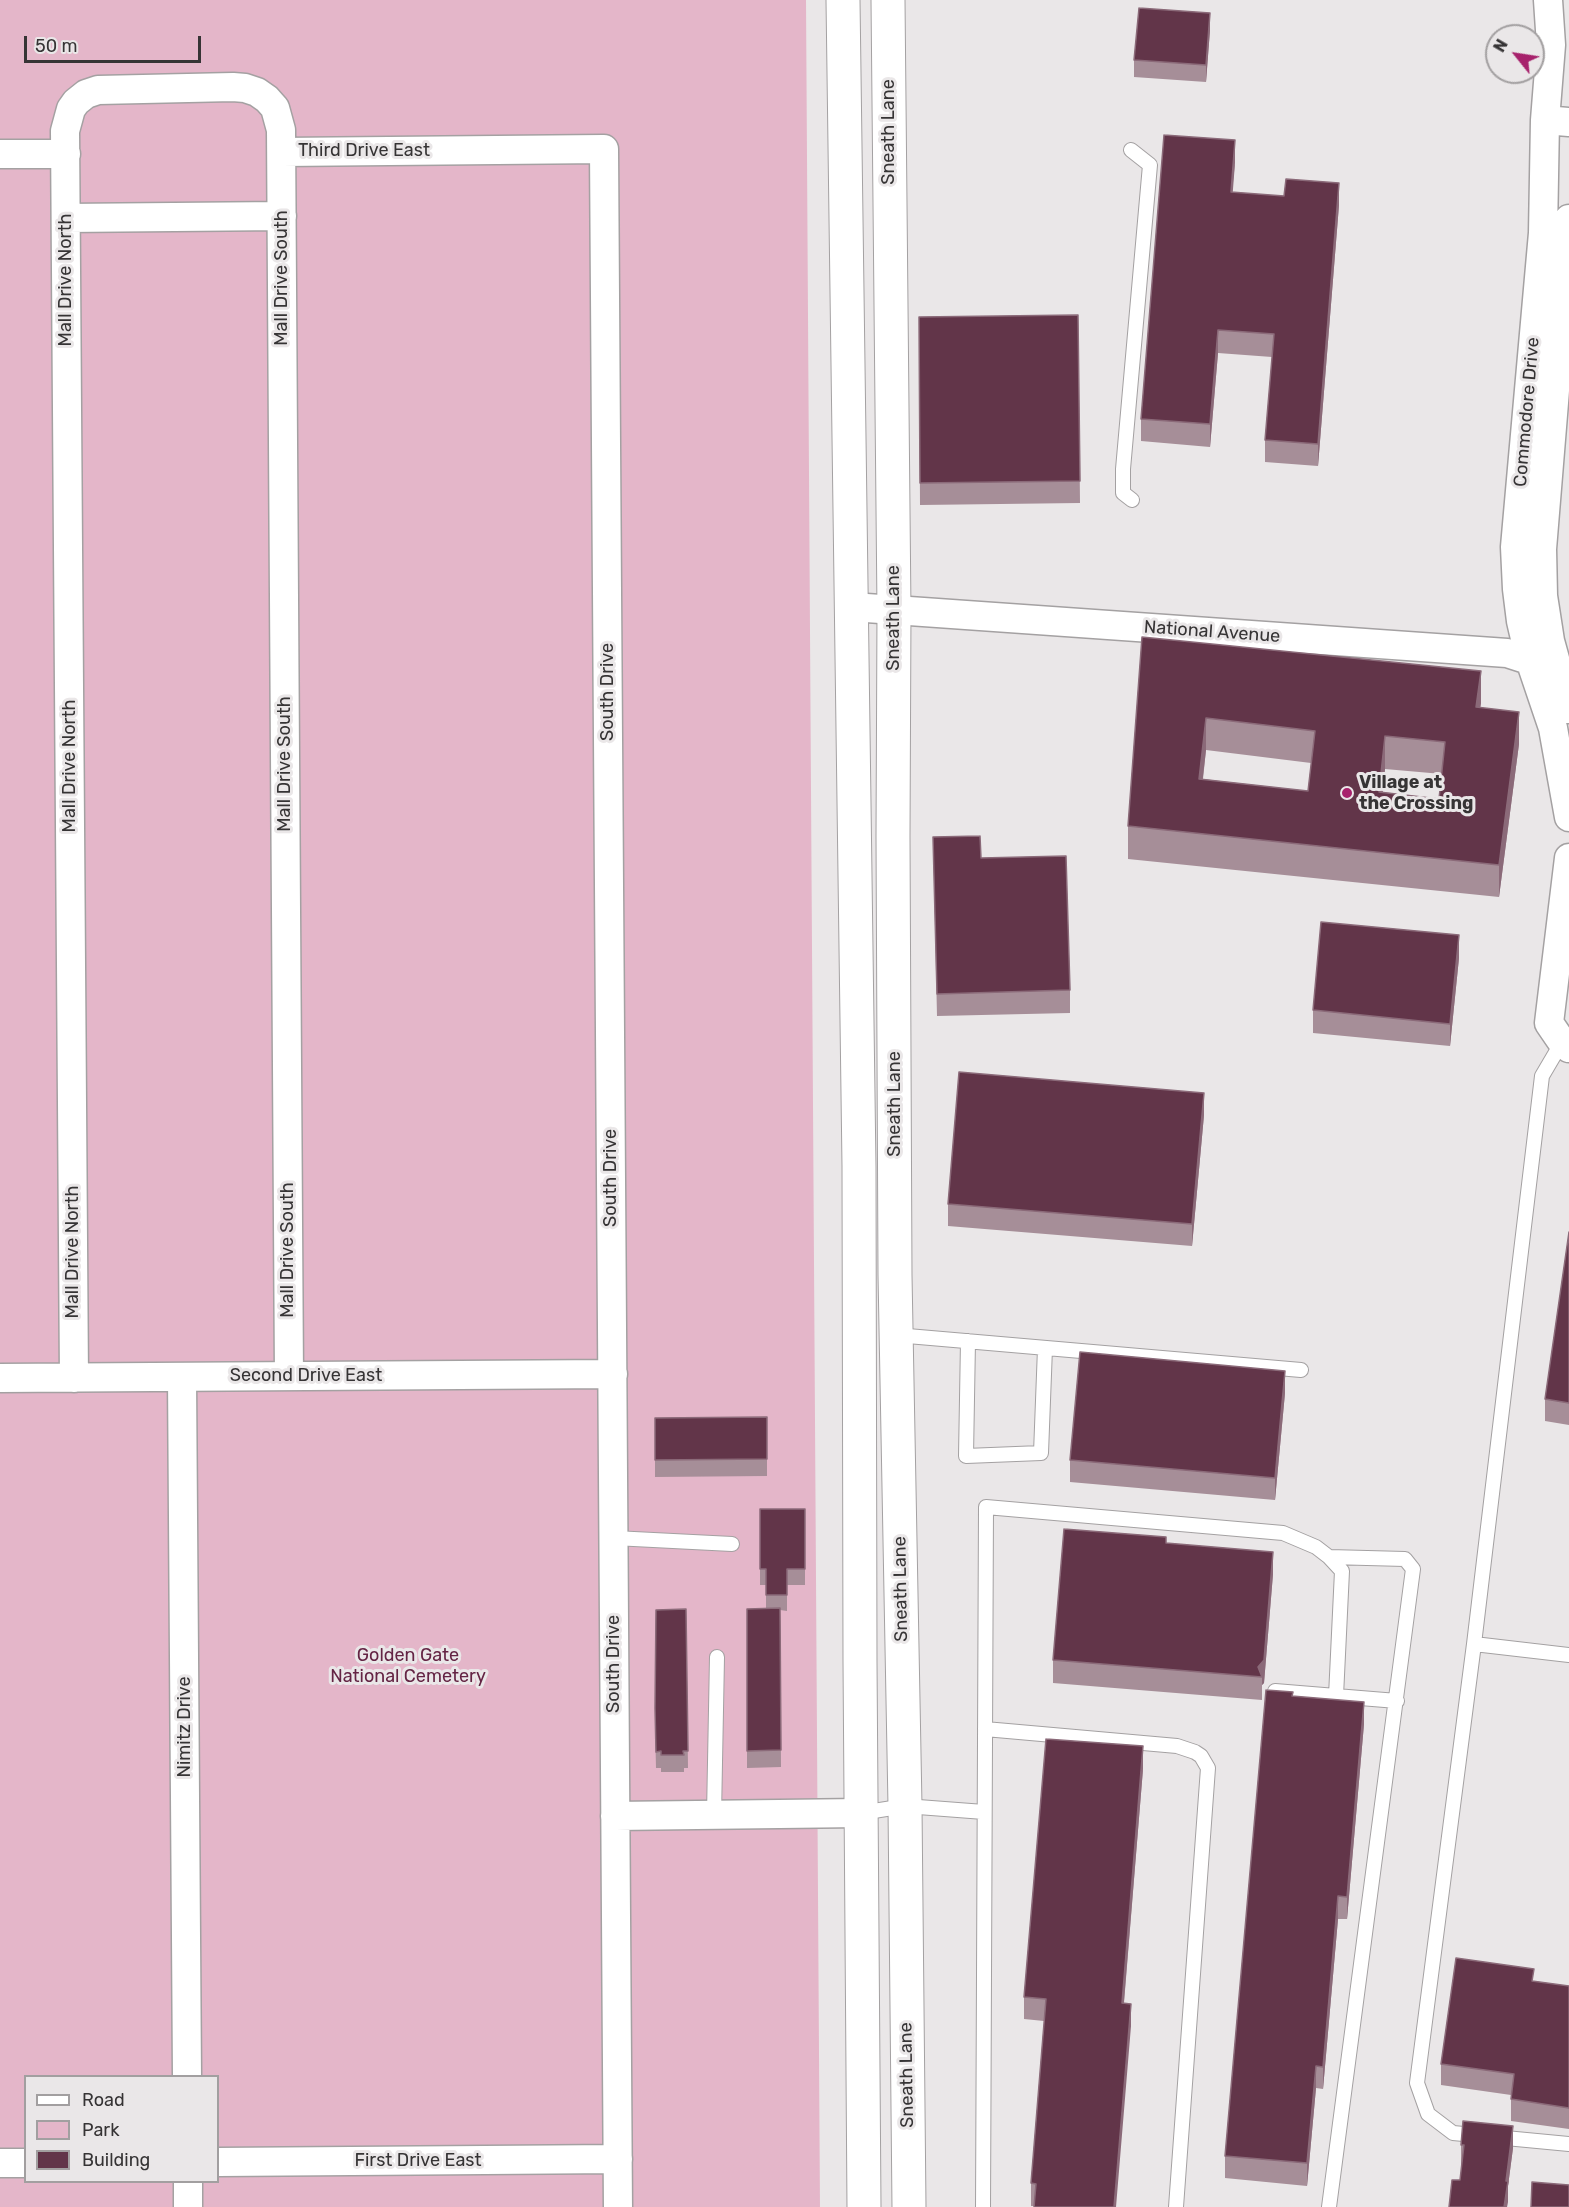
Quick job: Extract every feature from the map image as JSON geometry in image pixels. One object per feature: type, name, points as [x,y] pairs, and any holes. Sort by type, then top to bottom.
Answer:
[{"type":"main road","name":"Sneath Lane","points":[[843,0],[860,1167],[864,2207]]},
{"type":"main road","name":"Sneath Lane","points":[[888,0],[894,610],[892,836],[896,1335],[905,1806],[909,2207]]},
{"type":"street","name":"Commodore Drive","points":[[1548,0],[1557,121],[1543,233],[1549,417],[1515,547],[1521,621],[1530,660],[1553,728],[1569,817]]},
{"type":"street","name":"Third Drive East","points":[[66,154],[65,131],[71,109],[86,94],[110,88],[233,87],[257,92],[275,108],[282,130],[282,152],[603,149]]},
{"type":"street","name":"South Drive","points":[[603,149],[618,2207]]},
{"type":"street","name":"Mall Drive South","points":[[282,152],[289,1376]]},
{"type":"street","points":[[0,154],[66,154]]},
{"type":"street","name":"Mall Drive North","points":[[66,154],[74,1378]]},
{"type":"street","points":[[66,218],[282,216]]},
{"type":"street","name":"Commodore Drive","points":[[1569,219],[1549,417],[1542,549],[1542,596],[1550,641],[1564,672],[1569,709]]},
{"type":"street","name":"National Avenue","points":[[852,607],[1507,653],[1564,672]]},
{"type":"street","points":[[1567,1041],[1549,1023],[1569,858]]},
{"type":"street","name":"Second Drive East","points":[[0,1378],[613,1374]]},
{"type":"street","name":"Nimitz Drive","points":[[182,1377],[187,2075]]},
{"type":"street","points":[[615,1816],[861,1813]]},
{"type":"street","name":"First Drive East","points":[[219,2162],[618,2159]]},
{"type":"street","points":[[0,2163],[24,2163]]},
{"type":"street","points":[[188,2183],[188,2207]]},
{"type":"lane","points":[[1131,150],[1150,165],[1123,469],[1123,493],[1132,500]]},
{"type":"lane","points":[[1567,1041],[1542,1076],[1474,1644],[1417,2083],[1428,2114],[1454,2133],[1569,2144]]},
{"type":"lane","points":[[896,1335],[1300,1370]]},
{"type":"lane","points":[[968,1341],[966,1456],[1041,1453],[1045,1348]]},
{"type":"lane","points":[[984,2207],[986,1507],[1283,1533],[1300,1538],[1329,1557],[1342,1571],[1336,1696]]},
{"type":"lane","points":[[614,1538],[732,1544]]},
{"type":"lane","points":[[1329,1557],[1405,1559],[1413,1569],[1329,2207]]},
{"type":"lane","points":[[1474,1644],[1569,1655]]},
{"type":"lane","points":[[714,1815],[717,1658]]},
{"type":"lane","points":[[1267,1691],[1397,1701]]},
{"type":"lane","points":[[985,1729],[1177,1746],[1201,1756],[1208,1768],[1176,2207]]},
{"type":"lane","points":[[861,1813],[905,1806],[984,1812]]},
{"type":"green space","name":"Golden Gate National Cemetery","points":[[0,0],[806,0],[820,2207],[0,2207]]},
{"type":"building","points":[[1139,8],[1210,13],[1206,65],[1134,60]]},
{"type":"building","points":[[1164,135],[1235,140],[1231,192],[1284,196],[1286,179],[1339,183],[1318,444],[1265,440],[1274,334],[1218,330],[1210,424],[1141,419]]},
{"type":"building","points":[[1078,315],[1080,481],[920,483],[919,317]]},
{"type":"building","name":"Village at the Crossing","points":[[1142,637],[1481,671],[1476,707],[1519,712],[1499,865],[1128,826]],"holes":[[[1206,718],[1315,731],[1308,791],[1199,779]],[[1385,736],[1445,742],[1439,799],[1379,792]]]},
{"type":"building","points":[[980,836],[981,858],[1066,856],[1070,990],[937,994],[933,837]]},
{"type":"building","points":[[1321,922],[1459,935],[1450,1024],[1313,1010]]},
{"type":"building","points":[[959,1072],[1204,1093],[1192,1224],[948,1204]]},
{"type":"building","points":[[1569,1232],[1569,1403],[1545,1399]]},
{"type":"building","points":[[1080,1352],[1285,1371],[1275,1478],[1070,1460]]},
{"type":"building","points":[[767,1417],[767,1459],[655,1460],[655,1418]]},
{"type":"building","points":[[760,1509],[805,1509],[805,1569],[787,1569],[787,1595],[766,1595],[766,1569],[760,1569]]},
{"type":"building","points":[[1064,1529],[1166,1537],[1166,1543],[1273,1552],[1264,1660],[1258,1667],[1262,1677],[1053,1660]]},
{"type":"building","points":[[780,1608],[781,1750],[747,1751],[747,1609]]},
{"type":"building","points":[[686,1609],[688,1751],[683,1751],[684,1755],[661,1755],[661,1751],[656,1752],[656,1610]]},
{"type":"building","points":[[1266,1690],[1293,1692],[1292,1696],[1364,1702],[1347,1897],[1338,1896],[1323,2067],[1316,2066],[1307,2163],[1225,2156]]},
{"type":"building","points":[[1046,1739],[1143,1746],[1122,2003],[1131,2004],[1114,2207],[1034,2207],[1036,2184],[1031,2183],[1046,1999],[1024,1997]]},
{"type":"building","points":[[1456,1958],[1534,1969],[1532,1981],[1569,1986],[1569,2108],[1511,2099],[1514,2074],[1441,2064]]},
{"type":"building","points":[[1463,2121],[1513,2126],[1504,2207],[1449,2207],[1452,2180],[1460,2180],[1464,2145],[1461,2145]]},
{"type":"building","points":[[1532,2182],[1569,2185],[1569,2207],[1531,2207]]},
{"type":"place","name":"Village at the Crossing","points":[[1347,793]]}]
